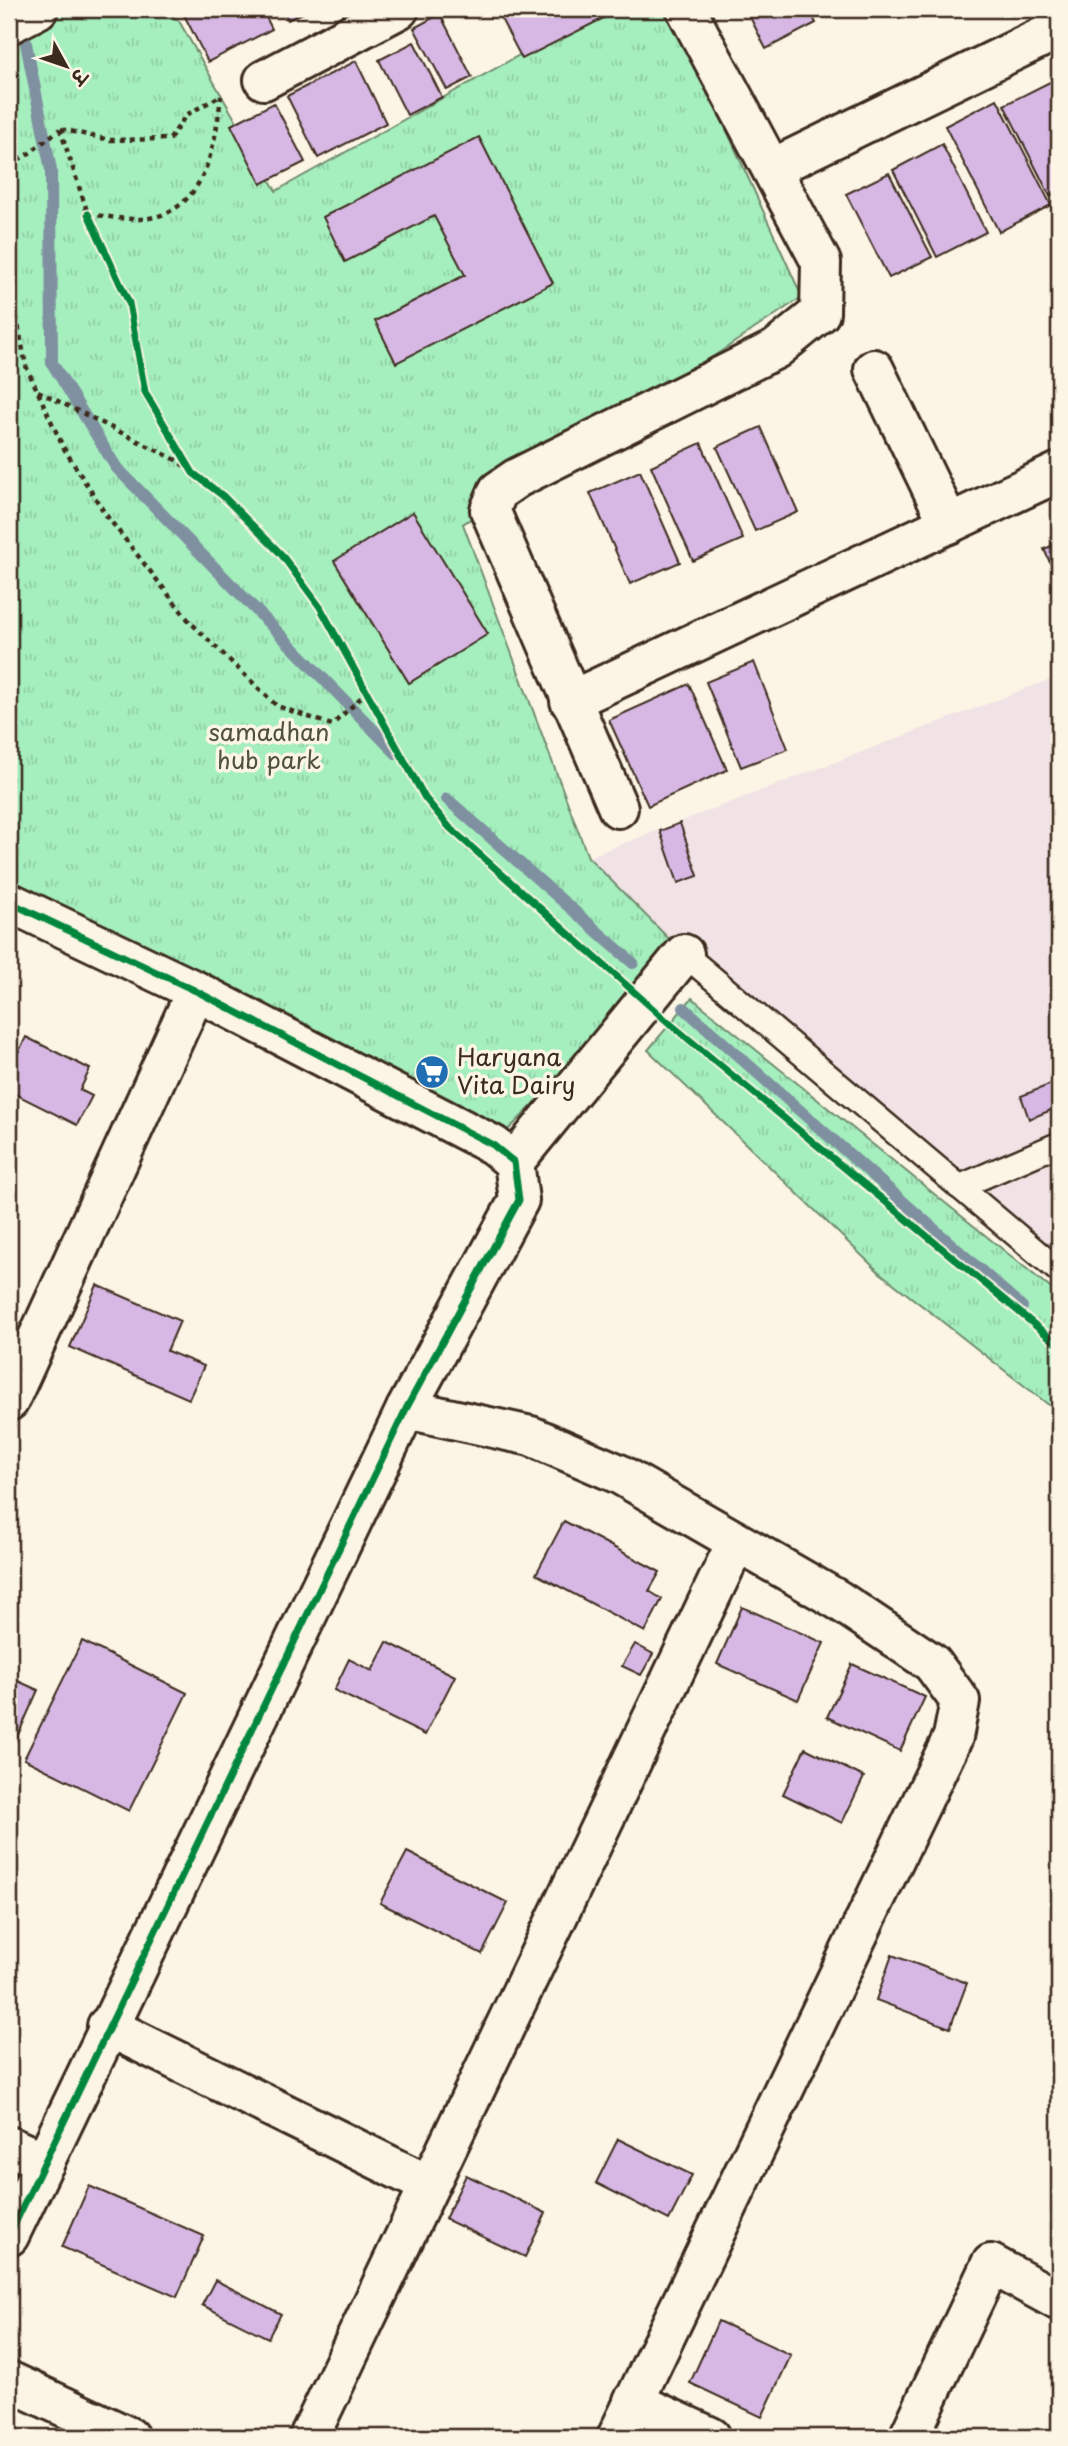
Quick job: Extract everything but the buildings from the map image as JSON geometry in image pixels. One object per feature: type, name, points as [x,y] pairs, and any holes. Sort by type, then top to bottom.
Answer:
[{"type":"street","points":[[9,24],[38,9]]},
{"type":"street","points":[[264,80],[399,9]]},
{"type":"street","points":[[618,808],[490,510],[498,491],[517,478],[776,349],[820,313],[821,262],[686,9]]},
{"type":"street","points":[[773,168],[1059,29]]},
{"type":"street","points":[[874,369],[949,524]]},
{"type":"street","points":[[570,701],[1059,472]]},
{"type":"street","points":[[9,902],[196,991],[493,1145],[514,1162],[519,1200],[406,1409],[107,2026],[9,2236]]},
{"type":"street","points":[[514,1162],[684,954]]},
{"type":"street","points":[[9,1401],[196,991]]},
{"type":"street","points":[[406,1409],[531,1436],[620,1474],[838,1600],[916,1652],[932,1664],[960,1701],[953,1737],[617,2437]]},
{"type":"street","points":[[309,2437],[427,2184],[736,1543]]},
{"type":"street","points":[[107,2026],[427,2184]]},
{"type":"street","points":[[9,2146],[45,2162]]},
{"type":"street","points":[[909,2437],[991,2264],[1059,2301]]},
{"type":"street","points":[[9,2381],[130,2437]]},
{"type":"street","points":[[633,2401],[710,2437]]},
{"type":"lane","points":[[684,954],[1059,1271]]},
{"type":"lane","points":[[959,1187],[1059,1144]]},
{"type":"path","points":[[60,129],[110,140],[170,139],[186,115],[222,96],[264,80]]},
{"type":"path","points":[[88,214],[139,219],[167,213],[192,196],[216,148],[222,96]]},
{"type":"path","points":[[9,164],[27,155],[60,129]]},
{"type":"path","points":[[60,129],[94,227]]},
{"type":"path","points":[[9,276],[26,366],[63,447],[106,515],[190,622],[277,706],[332,725],[368,691]]},
{"type":"path","points":[[37,391],[178,461],[203,481]]},
{"type":"path","points":[[180,450],[193,473]]},
{"type":"path","points":[[361,679],[374,703]]},
{"type":"shaded area","points":[[1059,676],[1059,1286],[684,955],[588,857]]},
{"type":"green space","name":"samadhan hub park","points":[[31,9],[71,9],[77,16],[86,9],[162,9],[179,21],[276,191],[602,9],[672,9],[802,297],[463,524],[588,857],[684,954],[493,1145],[9,911],[9,24]]},
{"type":"green space","points":[[692,998],[1059,1295],[1059,1413],[879,1272],[648,1050]]},
{"type":"waterway","points":[[22,23],[51,170],[52,363],[116,467],[397,754]]},
{"type":"waterway","points":[[447,799],[633,963]]},
{"type":"waterway","points":[[684,1008],[1022,1307]]},
{"type":"cycle path","points":[[88,214],[129,303],[145,392],[193,473],[223,496],[281,554],[320,607],[425,798],[450,828],[669,1023],[1059,1345]]},
{"type":"cycle path","points":[[9,902],[196,991],[493,1145],[514,1162],[519,1200],[406,1409],[9,2236]]},
{"type":"place","name":"Haryana Vita Dairy","points":[[432,1072]]}]
